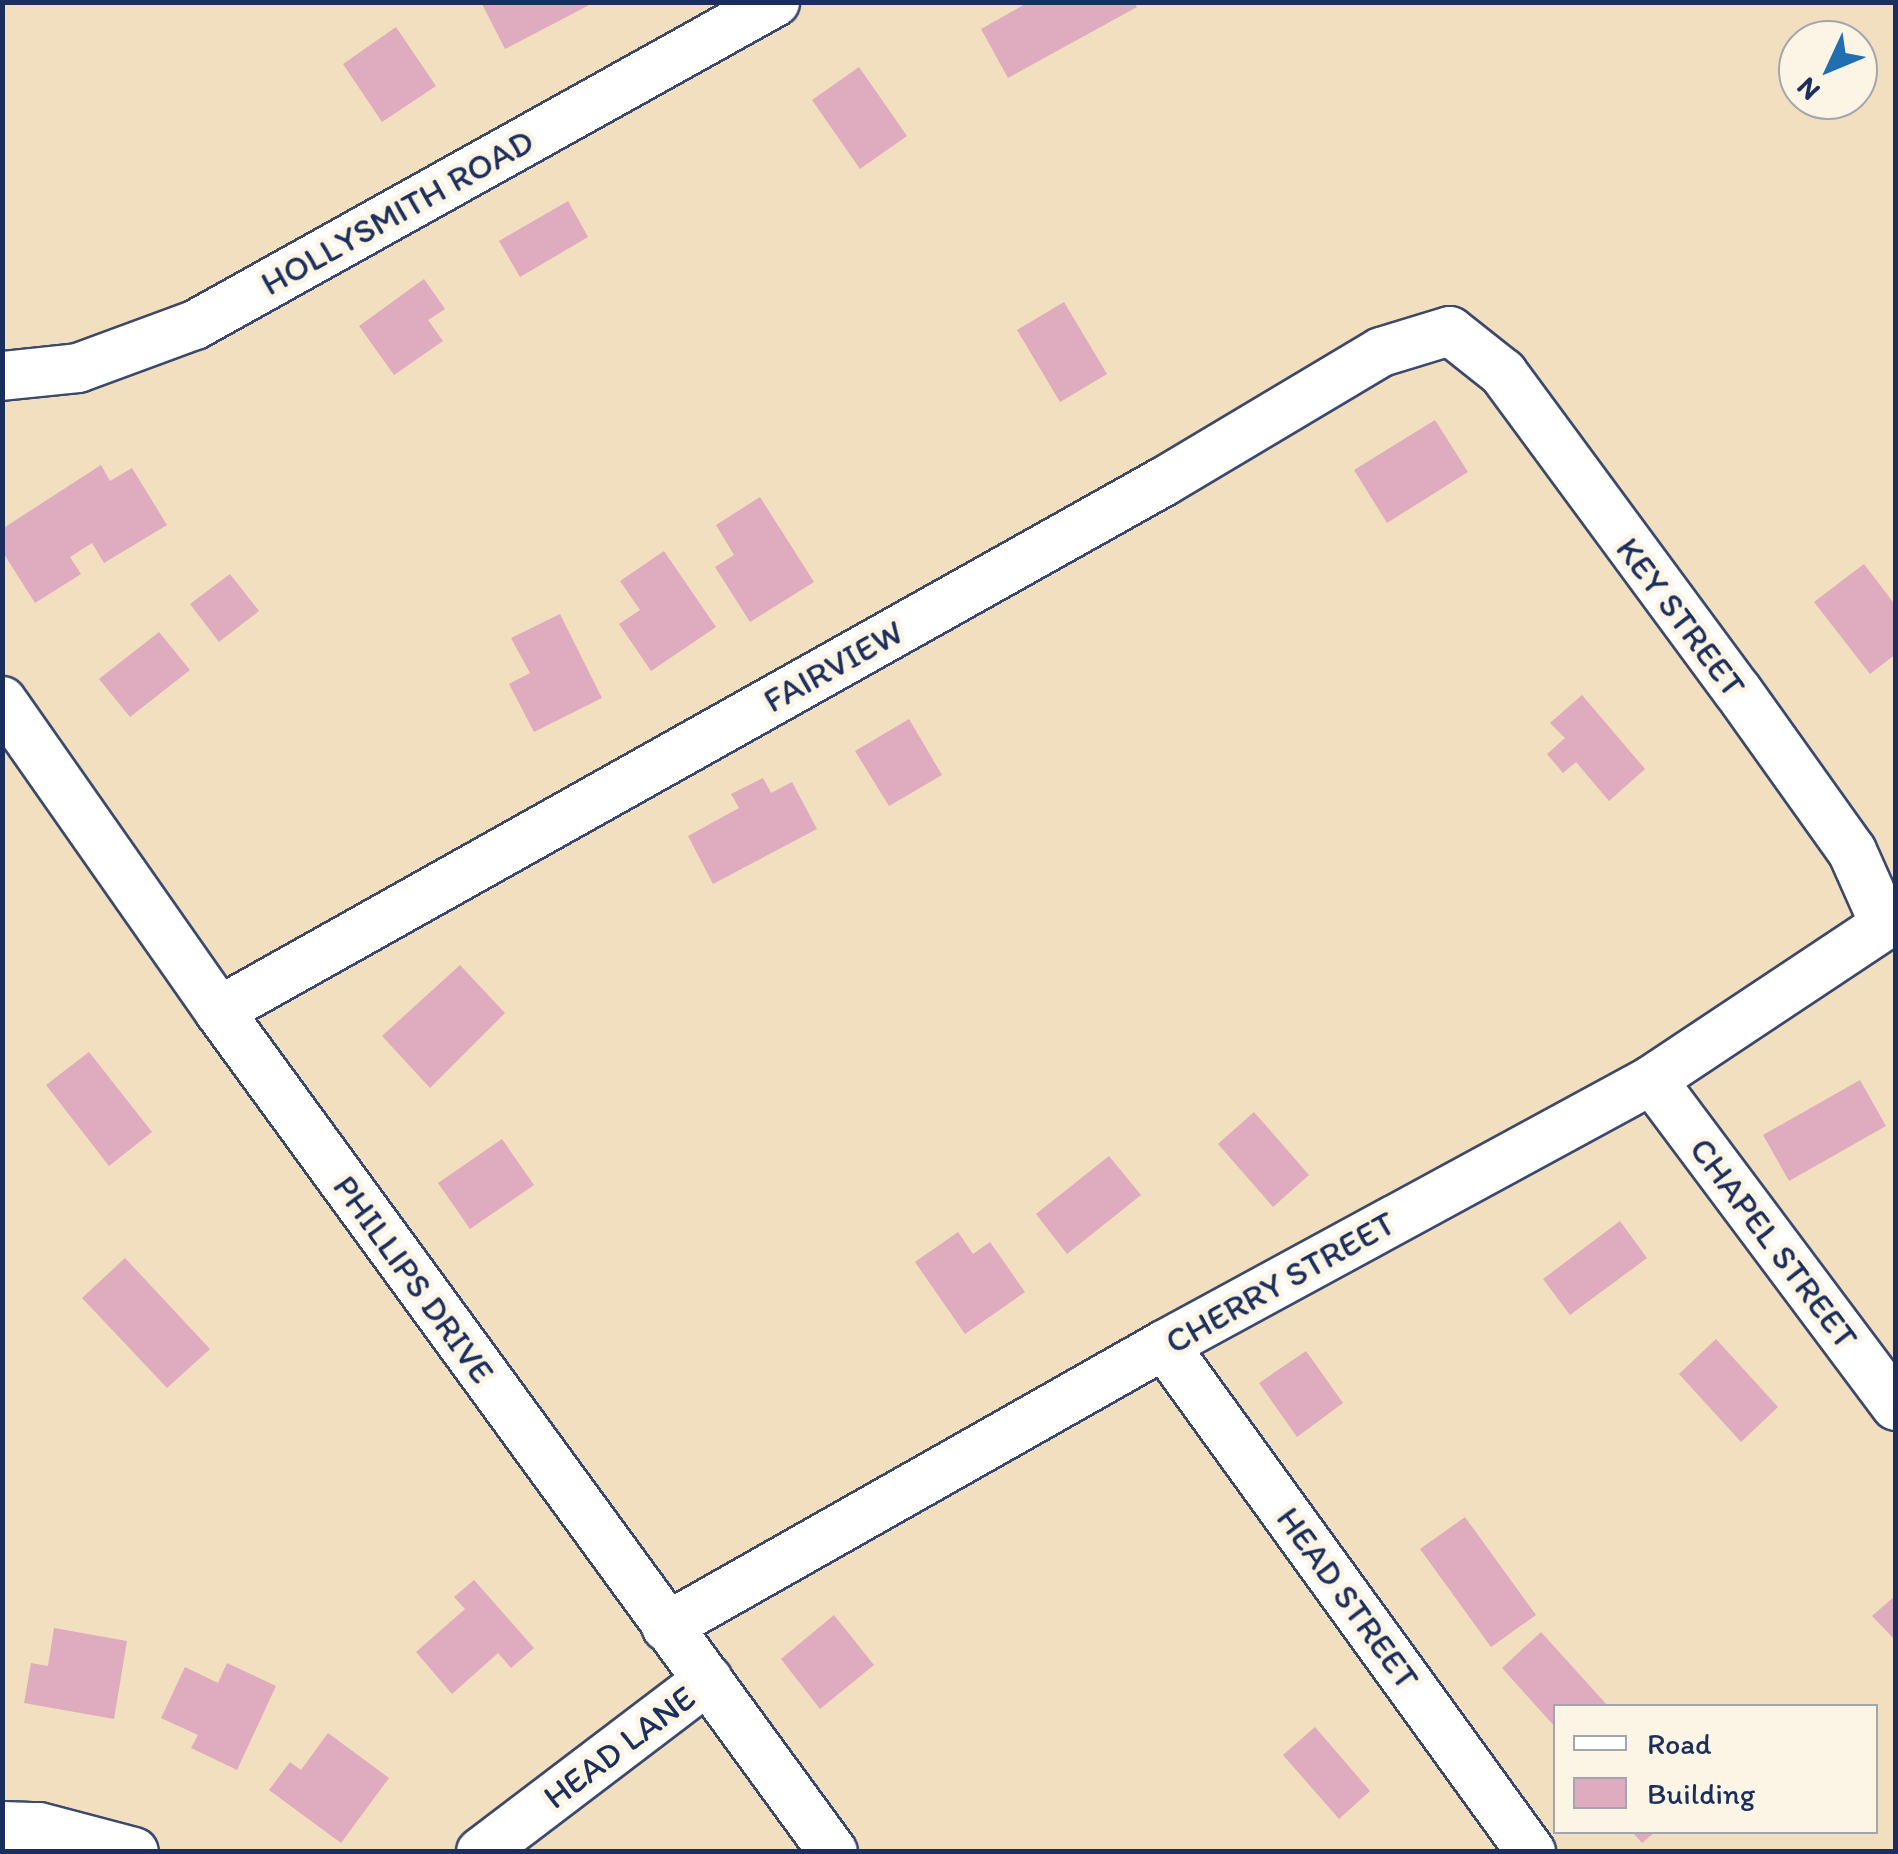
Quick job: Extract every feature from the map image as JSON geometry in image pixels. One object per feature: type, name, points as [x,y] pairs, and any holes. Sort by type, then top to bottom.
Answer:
[{"type":"street","name":"HOLLYSMITH ROAD","points":[[2,376],[78,368],[195,325],[775,2]]},
{"type":"street","name":"KEY STREET","points":[[1450,330],[1503,373],[1738,690],[1852,851],[1885,924]]},
{"type":"street","name":"FAIRVIEW","points":[[219,1011],[1164,482],[1381,352],[1450,330]]},
{"type":"street","name":"PHILLIPS DRIVE","points":[[2,701],[219,1011],[833,1852]]},
{"type":"street","name":"CHERRY STREET","points":[[666,1628],[1164,1345],[1652,1080],[1885,924]]},
{"type":"street","name":"CHAPEL STREET","points":[[1652,1080],[1896,1406]]},
{"type":"street","name":"HEAD STREET","points":[[1164,1345],[1531,1852]]},
{"type":"street","name":"HEAD LANE","points":[[481,1852],[708,1680]]},
{"type":"street","points":[[2,1826],[38,1827],[134,1852]]},
{"type":"building","points":[[481,2],[595,2],[505,49]]},
{"type":"building","points":[[1029,2],[1134,2],[1137,7],[1008,78],[981,29]]},
{"type":"building","points":[[396,27],[436,86],[382,122],[343,64]]},
{"type":"building","points":[[859,67],[907,136],[860,169],[812,100]]},
{"type":"building","points":[[568,201],[588,237],[520,277],[499,241]]},
{"type":"building","points":[[424,279],[445,309],[428,320],[443,341],[394,375],[359,326]]},
{"type":"building","points":[[1064,302],[1107,374],[1060,402],[1017,330]]},
{"type":"building","points":[[1435,420],[1468,472],[1387,523],[1354,470]]},
{"type":"building","points":[[101,465],[110,481],[132,468],[167,525],[104,563],[92,543],[70,557],[81,574],[35,603],[2,551],[2,529]]},
{"type":"building","points":[[760,497],[814,582],[750,622],[715,567],[734,555],[716,525]]},
{"type":"building","points":[[664,551],[716,627],[651,671],[619,624],[640,610],[620,581]]},
{"type":"building","points":[[1864,564],[1896,606],[1896,654],[1870,674],[1814,602]]},
{"type":"building","points":[[230,574],[259,611],[219,642],[190,604]]},
{"type":"building","points":[[560,614],[602,698],[534,732],[509,684],[530,673],[511,638]]},
{"type":"building","points":[[159,632],[190,670],[130,717],[99,679]]},
{"type":"building","points":[[1582,695],[1645,769],[1609,801],[1576,762],[1563,773],[1547,754],[1565,738],[1550,723]]},
{"type":"building","points":[[909,719],[942,775],[889,806],[855,751]]},
{"type":"building","points":[[763,778],[771,793],[792,782],[817,829],[713,884],[688,836],[739,808],[731,794]]},
{"type":"building","points":[[460,965],[505,1013],[430,1088],[382,1036]]},
{"type":"building","points":[[89,1052],[152,1132],[109,1166],[46,1085]]},
{"type":"building","points":[[1860,1080],[1886,1126],[1789,1181],[1763,1135]]},
{"type":"building","points":[[1254,1112],[1309,1175],[1273,1207],[1218,1144]]},
{"type":"building","points":[[502,1139],[534,1185],[470,1229],[438,1183]]},
{"type":"building","points":[[1109,1156],[1141,1195],[1067,1254],[1036,1214]]},
{"type":"building","points":[[1620,1221],[1647,1258],[1570,1315],[1543,1279]]},
{"type":"building","points":[[958,1232],[973,1254],[990,1242],[1025,1292],[965,1334],[915,1262]]},
{"type":"building","points":[[125,1258],[210,1349],[167,1388],[82,1298]]},
{"type":"building","points":[[1716,1339],[1778,1407],[1741,1442],[1679,1374]]},
{"type":"building","points":[[1306,1351],[1343,1403],[1297,1437],[1259,1383]]},
{"type":"building","points":[[1465,1517],[1536,1615],[1491,1647],[1420,1549]]},
{"type":"building","points":[[474,1580],[534,1648],[511,1668],[498,1653],[452,1694],[416,1652],[465,1609],[454,1597]]},
{"type":"building","points":[[1896,1595],[1896,1641],[1872,1616]]},
{"type":"building","points":[[834,1615],[874,1665],[820,1709],[781,1659]]},
{"type":"building","points":[[54,1628],[127,1641],[114,1719],[24,1703],[31,1663],[48,1666]]},
{"type":"building","points":[[1541,1632],[1606,1704],[1553,1704],[1553,1725],[1502,1668]]},
{"type":"building","points":[[227,1663],[276,1686],[237,1770],[191,1748],[198,1735],[161,1718],[185,1667],[218,1683]]},
{"type":"building","points":[[1315,1727],[1370,1791],[1339,1819],[1283,1755]]},
{"type":"building","points":[[328,1733],[389,1778],[341,1843],[269,1790],[290,1762],[301,1770]]},
{"type":"building","points":[[1634,1834],[1653,1834],[1642,1843]]}]
